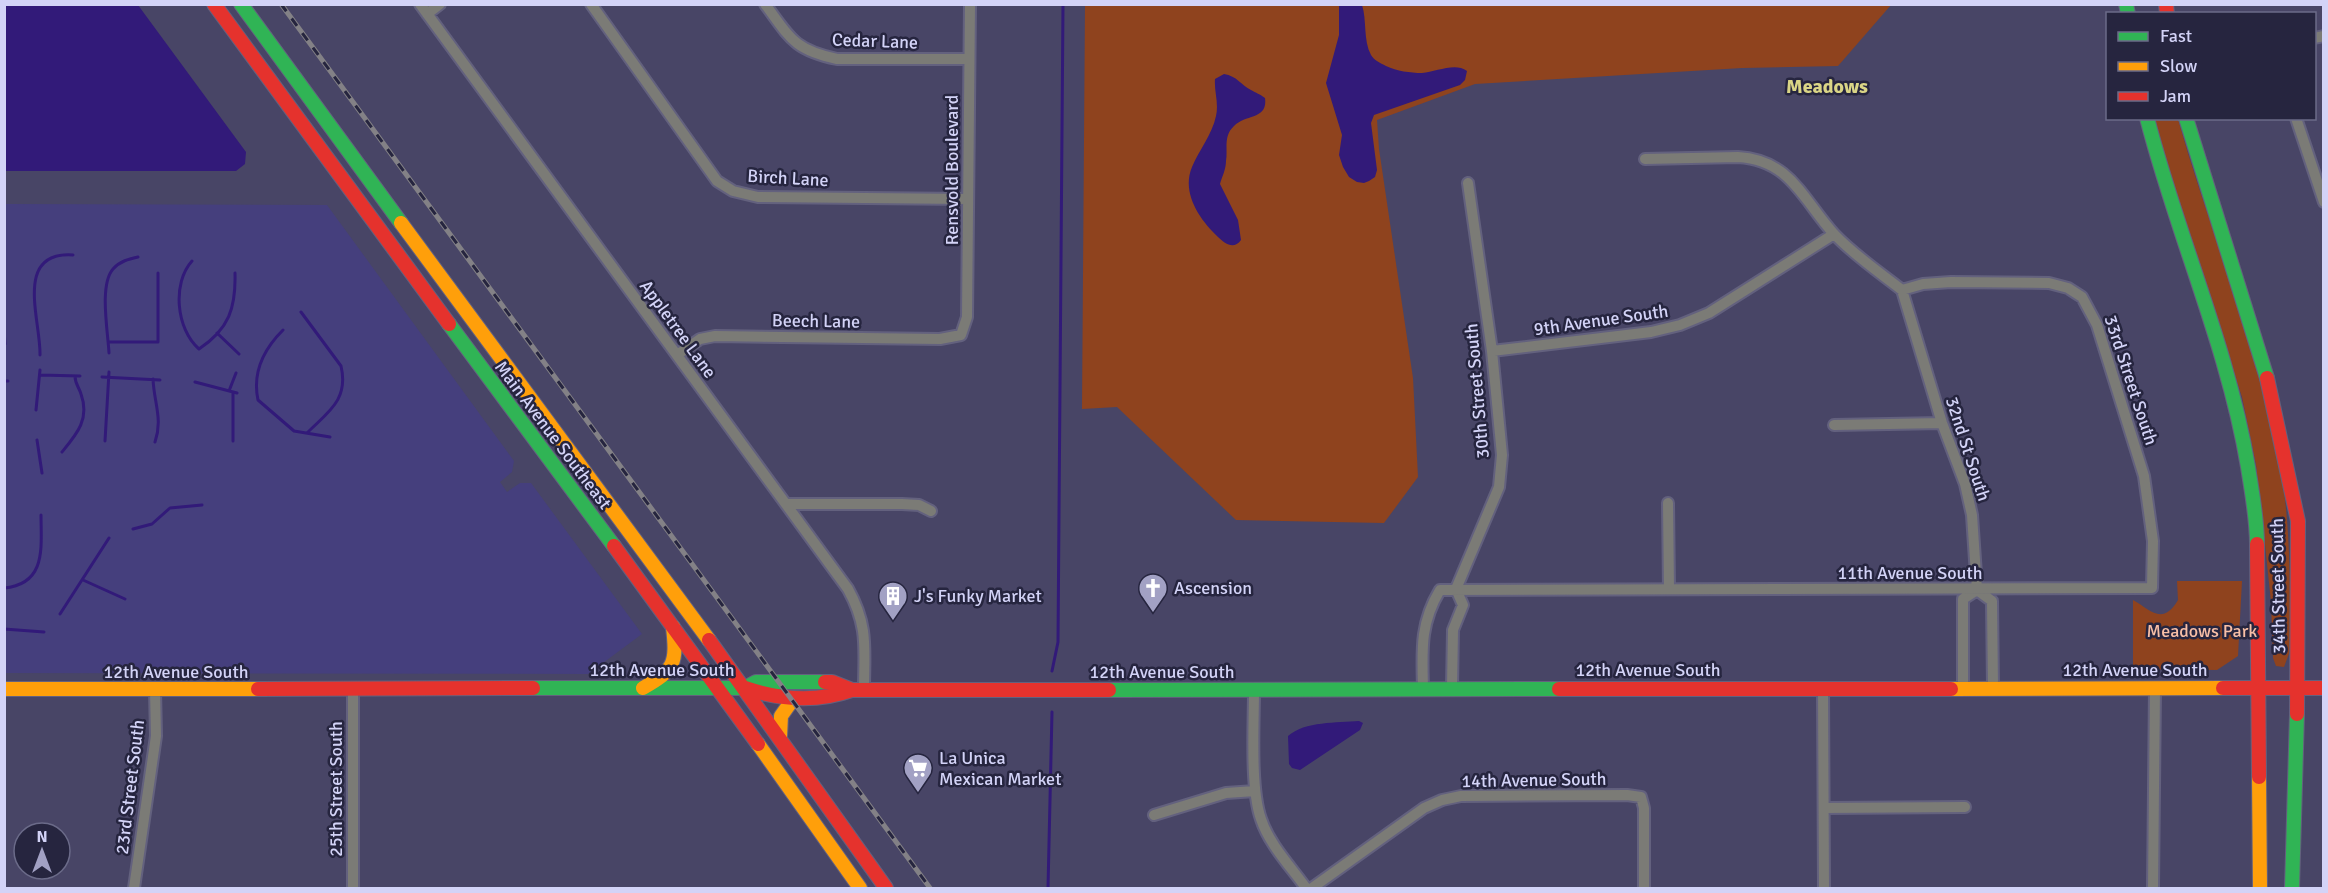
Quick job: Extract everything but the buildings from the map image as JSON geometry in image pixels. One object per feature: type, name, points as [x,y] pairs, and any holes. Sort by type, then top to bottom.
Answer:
[{"type":"main road","name":"Main Avenue Southeast","points":[[214,4],[720,688],[860,888]]},
{"type":"main road","name":"Main Avenue Southeast","points":[[241,4],[587,477],[745,688],[886,888]]},
{"type":"main road","name":"34th Street South","points":[[2147,120],[2161,173],[2223,361],[2241,426],[2258,521],[2260,888]]},
{"type":"main road","name":"34th Street South","points":[[2187,120],[2272,392],[2298,521],[2292,888]]},
{"type":"main road","points":[[644,688],[665,676],[672,669],[676,654],[673,625]]},
{"type":"main road","name":"12th Avenue South","points":[[4,689],[745,688],[756,682],[832,682],[858,690],[2324,688]]},
{"type":"main road","points":[[745,688],[768,697],[793,699],[838,696],[858,690]]},
{"type":"main road","points":[[780,737],[778,723],[782,713],[793,699]]},
{"type":"street","points":[[423,9],[440,4]]},
{"type":"street","name":"Birch Lane","points":[[591,4],[717,181],[733,192],[758,197],[968,199]]},
{"type":"street","name":"Cedar Lane","points":[[765,4],[786,33],[800,47],[817,54],[837,58],[969,59]]},
{"type":"street","name":"Rensvold Boulevard","points":[[961,335],[968,317],[970,4]]},
{"type":"street","name":"Appletree Lane","points":[[423,9],[848,589],[859,608],[864,626],[858,690]]},
{"type":"street","points":[[2297,120],[2324,202]]},
{"type":"street","points":[[1645,159],[1738,157],[1768,162],[1798,186],[1834,234],[1902,290]]},
{"type":"street","name":"30th Street South","points":[[1452,688],[1453,630],[1463,604],[1456,589],[1499,487],[1502,455],[1491,351],[1468,183]]},
{"type":"street","name":"9th Avenue South","points":[[1491,351],[1651,332],[1680,325],[1709,313],[1834,234]]},
{"type":"street","name":"33rd Street South","points":[[1902,290],[1923,284],[1952,282],[2049,283],[2068,288],[2082,297],[2097,325],[2144,476],[2153,541],[2152,588]]},
{"type":"street","name":"32nd St South","points":[[1902,290],[1942,423],[1965,484],[1972,514],[1977,590]]},
{"type":"street","name":"Beech Lane","points":[[677,355],[700,339],[715,336],[940,339],[961,335]]},
{"type":"street","points":[[1834,424],[1942,423]]},
{"type":"street","points":[[1668,503],[1669,589]]},
{"type":"street","points":[[786,504],[902,504],[919,506],[931,511]]},
{"type":"street","name":"11th Avenue South","points":[[1456,589],[2152,588]]},
{"type":"street","points":[[1423,688],[1424,628],[1432,604],[1440,590],[1456,589]]},
{"type":"street","points":[[1963,687],[1963,599],[1977,590],[1992,601],[1993,687]]},
{"type":"street","points":[[1823,688],[1824,888]]},
{"type":"street","points":[[2153,888],[2155,688]]},
{"type":"street","name":"23rd Street South","points":[[134,888],[156,736],[155,690]]},
{"type":"street","name":"25th Street South","points":[[353,690],[353,888]]},
{"type":"street","points":[[1254,690],[1255,790],[1261,819],[1270,837],[1306,888]]},
{"type":"street","points":[[1154,814],[1226,793],[1255,790]]},
{"type":"street","name":"14th Avenue South","points":[[1312,888],[1424,808],[1442,800],[1461,796],[1627,795],[1641,797],[1644,808],[1644,888]]},
{"type":"street","points":[[1824,808],[1965,807]]},
{"type":"shaded area","points":[[4,5],[138,5],[246,152],[245,164],[236,171],[5,171]]},
{"type":"shaded area","points":[[1339,5],[1362,5],[1371,55],[1384,65],[1413,73],[1451,67],[1467,71],[1465,80],[1460,85],[1374,115],[1371,123],[1377,170],[1375,177],[1364,183],[1349,177],[1343,167],[1339,155],[1342,135],[1326,83],[1339,35]]},
{"type":"shaded area","points":[[1224,74],[1265,98],[1263,110],[1239,122],[1227,138],[1226,164],[1220,184],[1238,220],[1241,240],[1235,245],[1221,240],[1205,223],[1194,205],[1189,187],[1192,167],[1212,130],[1216,116],[1215,79]]},
{"type":"shaded area","points":[[5,204],[327,205],[514,461],[512,472],[500,482],[507,492],[520,483],[531,483],[642,634],[588,674],[5,673]]},
{"type":"shaded area","points":[[1359,721],[1363,723],[1360,730],[1300,770],[1292,768],[1289,764],[1288,736],[1295,731],[1312,725]]},
{"type":"green space","points":[[1085,5],[1891,5],[1838,66],[1742,68],[1475,84],[1377,120],[1379,149],[1413,378],[1418,477],[1384,523],[1236,520],[1117,407],[1082,409]]},
{"type":"green space","points":[[2152,120],[2178,120],[2247,333],[2271,420],[2284,487],[2288,534],[2290,651],[2284,667],[2276,666],[2273,658],[2271,602],[2256,465],[2242,397]]},
{"type":"green space","name":"Meadows Park","points":[[2177,581],[2242,581],[2238,656],[2217,670],[2133,669],[2133,600],[2156,614],[2167,613],[2178,600]]},
{"type":"waterway","points":[[1052,671],[1058,642],[1063,4]]},
{"type":"waterway","points":[[40,355],[34,291],[36,276],[43,264],[54,257],[73,255]]},
{"type":"waterway","points":[[109,353],[105,297],[109,276],[119,264],[138,257]]},
{"type":"waterway","points":[[192,261],[181,281],[179,306],[185,330],[199,349],[217,334],[229,317],[234,297],[235,273]]},
{"type":"waterway","points":[[109,342],[158,342],[158,273]]},
{"type":"waterway","points":[[301,312],[341,366],[343,378],[342,388],[335,404],[307,433]]},
{"type":"waterway","points":[[4,330],[5,344]]},
{"type":"waterway","points":[[283,330],[270,345],[261,362],[257,380],[258,400],[294,431],[330,437]]},
{"type":"waterway","points":[[217,333],[239,354]]},
{"type":"waterway","points":[[36,410],[40,370]]},
{"type":"waterway","points":[[105,441],[109,372]]},
{"type":"waterway","points":[[229,391],[236,373]]},
{"type":"waterway","points":[[40,375],[80,376]]},
{"type":"waterway","points":[[62,452],[77,432],[83,419],[83,403],[75,376]]},
{"type":"waterway","points":[[102,377],[160,380]]},
{"type":"waterway","points":[[153,379],[158,418],[155,442]]},
{"type":"waterway","points":[[195,382],[237,393]]},
{"type":"waterway","points":[[233,392],[233,441]]},
{"type":"waterway","points":[[37,440],[42,473]]},
{"type":"waterway","points":[[133,529],[152,524],[170,508],[202,505]]},
{"type":"waterway","points":[[4,588],[18,585],[35,572],[41,551],[41,515]]},
{"type":"waterway","points":[[60,614],[109,538]]},
{"type":"waterway","points":[[83,580],[125,599]]},
{"type":"waterway","points":[[4,629],[44,632]]},
{"type":"waterway","points":[[1048,888],[1052,712]]},
{"type":"railway","points":[[281,4],[930,888]]},
{"type":"traffic: fast","points":[[241,4],[401,223]]},
{"type":"traffic: fast","points":[[2126,4],[2128,12]]},
{"type":"traffic: fast","points":[[2148,120],[2228,378],[2248,467],[2257,544]]},
{"type":"traffic: fast","points":[[2187,120],[2267,378]]},
{"type":"traffic: fast","points":[[449,324],[614,546]]},
{"type":"traffic: fast","points":[[533,688],[745,688],[756,682],[825,682]]},
{"type":"traffic: fast","points":[[1109,690],[1559,689]]},
{"type":"traffic: fast","points":[[2292,888],[2297,714]]},
{"type":"traffic: slow","points":[[401,223],[709,640]]},
{"type":"traffic: slow","points":[[643,688],[662,676],[672,664],[674,657],[673,627]]},
{"type":"traffic: slow","points":[[1951,689],[2223,688]]},
{"type":"traffic: slow","points":[[4,689],[258,689]]},
{"type":"traffic: slow","points":[[780,737],[781,716],[793,699]]},
{"type":"traffic: slow","points":[[758,744],[860,888]]},
{"type":"traffic: slow","points":[[2259,777],[2260,888]]},
{"type":"traffic: jam","points":[[214,4],[449,324]]},
{"type":"traffic: jam","points":[[2166,4],[2167,12]]},
{"type":"traffic: jam","points":[[2267,378],[2298,521],[2297,714]]},
{"type":"traffic: jam","points":[[2257,544],[2259,777]]},
{"type":"traffic: jam","points":[[614,546],[758,744]]},
{"type":"traffic: jam","points":[[709,640],[886,888]]},
{"type":"traffic: jam","points":[[825,682],[832,682],[852,690],[1109,690]]},
{"type":"traffic: jam","points":[[258,689],[533,688]]},
{"type":"traffic: jam","points":[[745,688],[772,695],[798,698],[825,697],[852,690]]},
{"type":"traffic: jam","points":[[2223,688],[2324,688]]},
{"type":"traffic: jam","points":[[1559,689],[1951,689]]},
{"type":"place","name":"Ascension","points":[[1153,614]]},
{"type":"place","name":"J's Funky Market","points":[[893,622]]},
{"type":"place","name":"La Unica Mexican Market","points":[[918,794]]},
{"type":"district","name":"Meadows","points":[[1827,86]]}]
